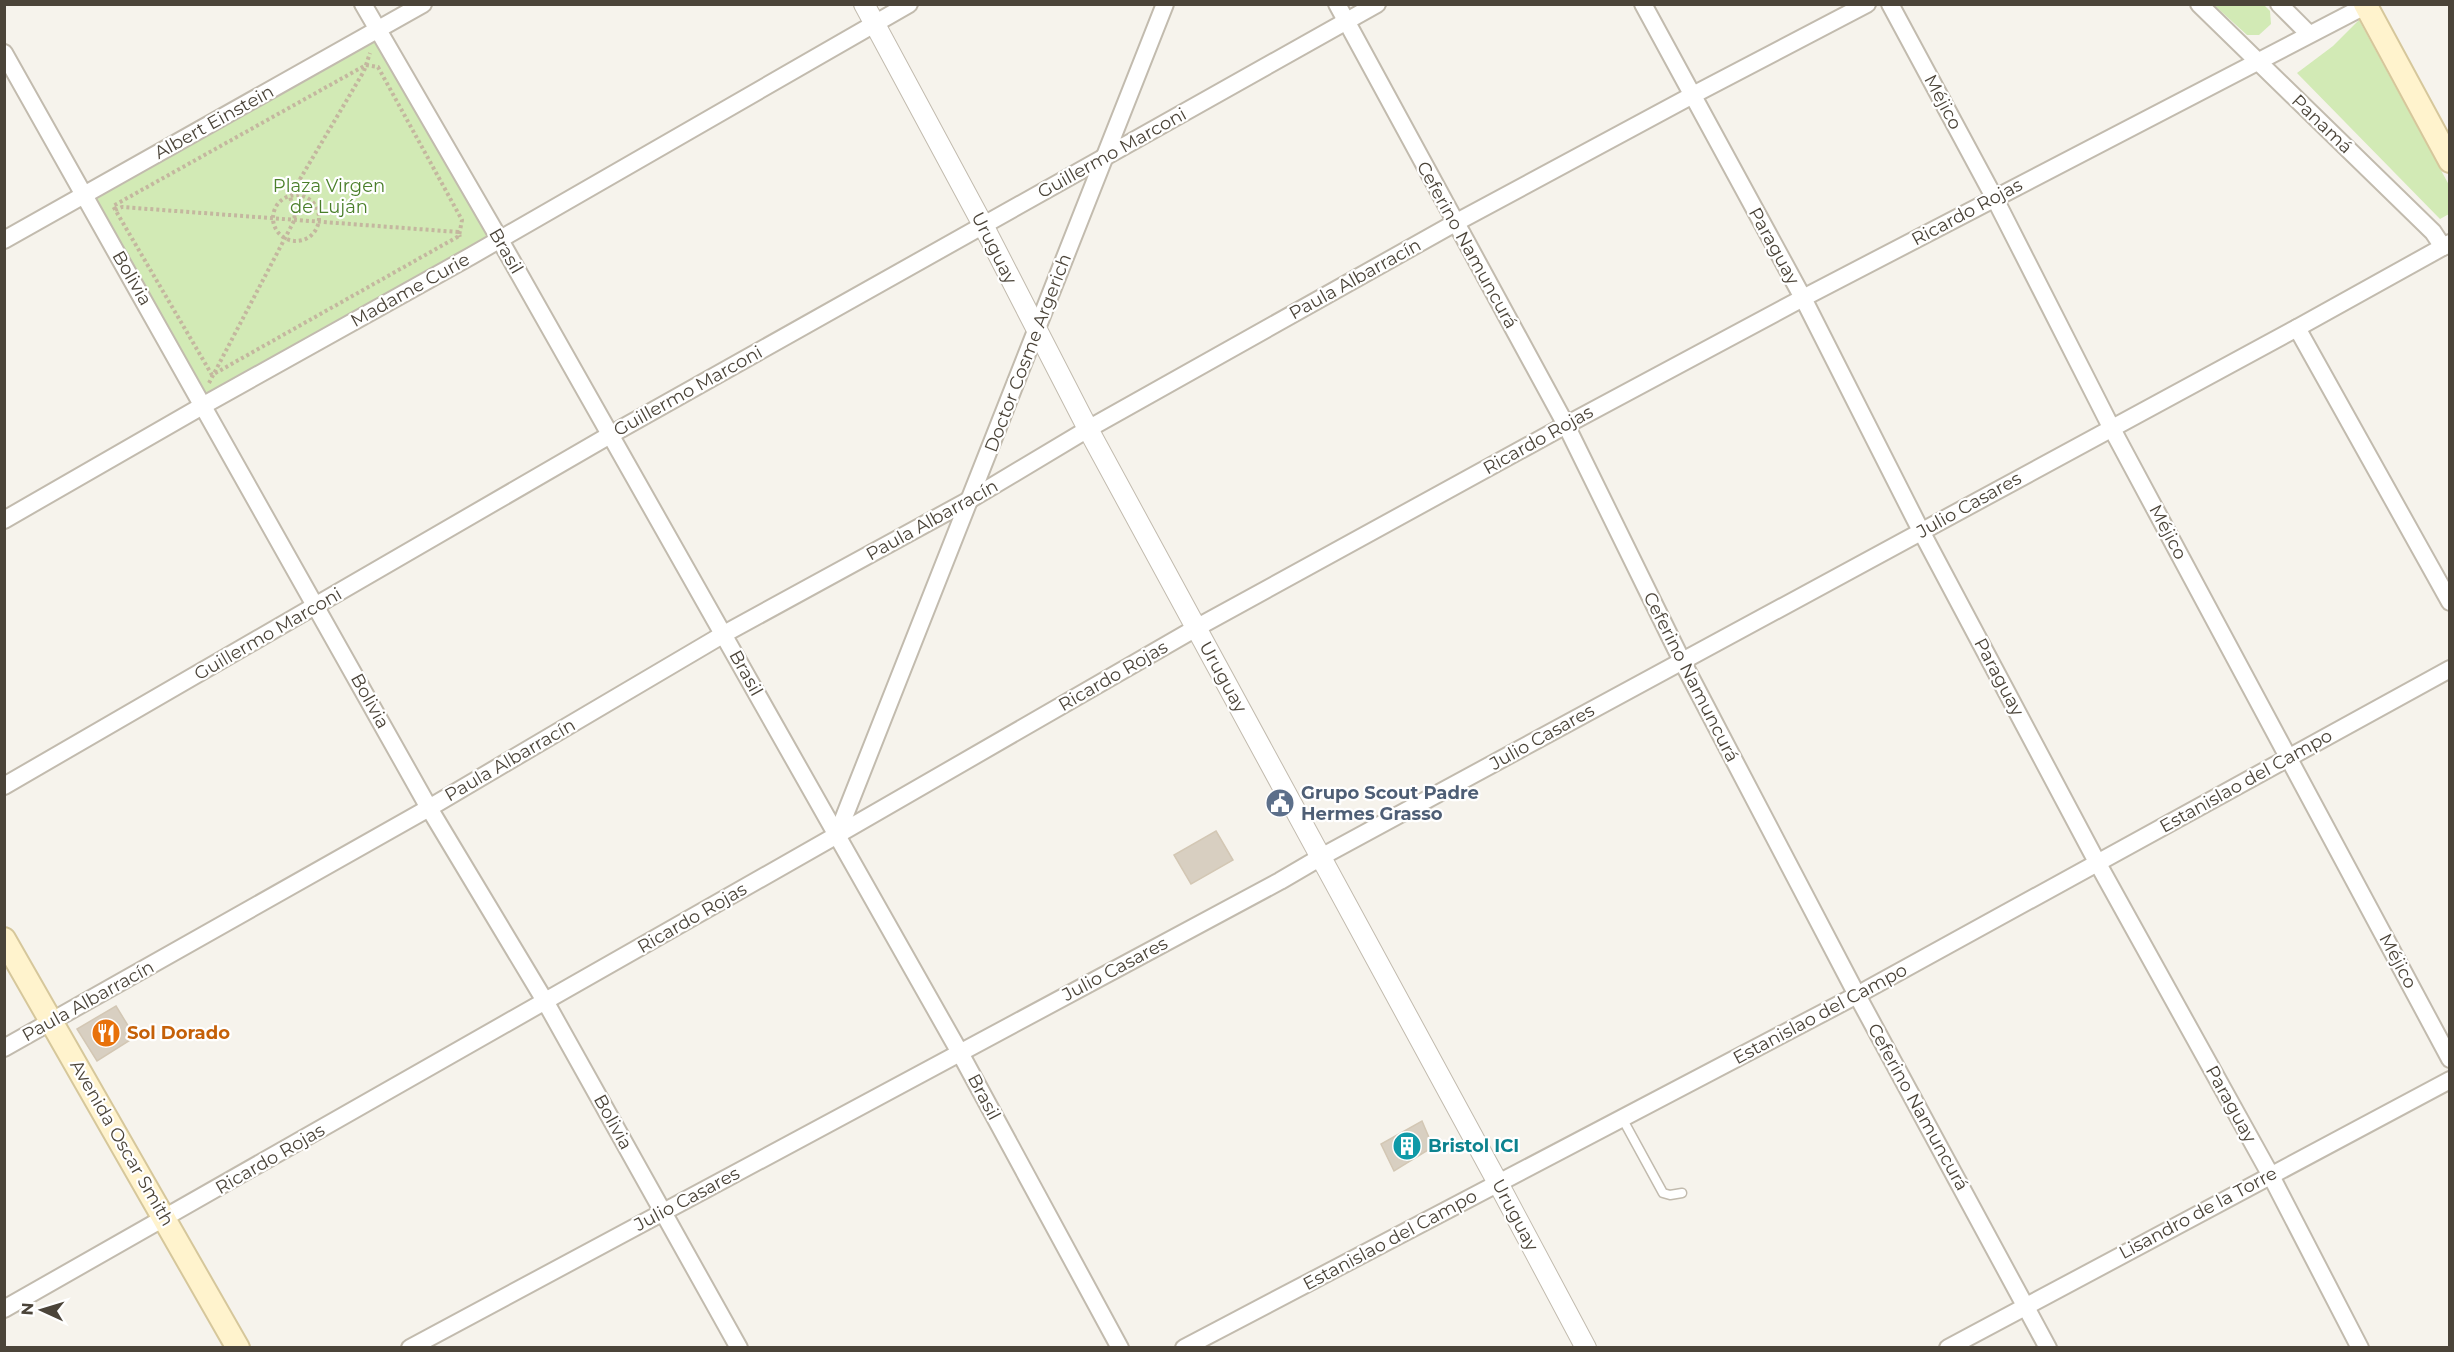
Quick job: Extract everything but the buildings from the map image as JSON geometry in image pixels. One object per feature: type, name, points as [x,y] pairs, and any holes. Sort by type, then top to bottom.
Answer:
[{"type":"main road","points":[[2365,5],[2450,161]]},
{"type":"main road","name":"Avenida Oscar Smith","points":[[4,939],[238,1347]]},
{"type":"street","name":"Brasil","points":[[363,4],[724,634],[959,1052],[1120,1347]]},
{"type":"street","name":"Albert Einstein","points":[[4,240],[423,4]]},
{"type":"street","name":"Uruguay","points":[[864,4],[983,225],[1088,429],[1586,1347]]},
{"type":"street","name":"Madame Curie","points":[[4,520],[204,405],[500,240],[909,4]]},
{"type":"street","name":"Doctor Cosme Argerich","points":[[837,835],[1165,4]]},
{"type":"street","name":"Ceferino Namuncurá","points":[[1337,4],[1566,425],[1682,661],[1857,995],[2048,1347]]},
{"type":"street","name":"Guillermo Marconi","points":[[4,786],[610,435],[1377,4]]},
{"type":"street","name":"Paraguay","points":[[1643,4],[1691,96],[1803,298],[1921,531],[2097,862],[2270,1174],[2360,1347]]},
{"type":"street","name":"Paula Albarracín","points":[[4,1048],[429,808],[724,634],[971,499],[1088,429],[1455,223],[1867,4]]},
{"type":"street","name":"Méjico","points":[[1890,4],[1994,197],[2111,427],[2450,1059]]},
{"type":"street","name":"Panamá","points":[[2199,4],[2446,245]]},
{"type":"street","points":[[2279,4],[2309,34]]},
{"type":"street","name":"Ricardo Rojas","points":[[4,1309],[1196,628],[1803,298],[2365,5]]},
{"type":"street","name":"Bolivia","points":[[4,53],[429,808],[544,1001],[739,1347]]},
{"type":"street","name":"Julio Casares","points":[[410,1347],[1280,881],[2446,245]]},
{"type":"street","points":[[2297,328],[2450,602]]},
{"type":"street","name":"Estanislao del Campo","points":[[1184,1347],[1857,995],[2450,669]]},
{"type":"street","name":"Lisandro de la Torre","points":[[1948,1347],[2450,1080]]},
{"type":"lane","points":[[1622,1118],[1663,1193],[1671,1195],[1682,1193]]},
{"type":"path","points":[[290,196],[304,196],[318,211],[319,221],[315,231],[305,239],[292,241],[285,238],[275,228],[273,217],[279,203],[290,196],[346,103],[366,65],[378,30]]},
{"type":"path","points":[[212,375],[113,206],[366,65],[378,67],[457,210],[462,220],[459,236]]},
{"type":"path","points":[[204,405],[212,375],[295,219],[290,196]]},
{"type":"path","points":[[98,219],[122,207],[458,232],[471,256]]},
{"type":"path","points":[[212,375],[459,236]]},
{"type":"green space","points":[[2214,5],[2264,5],[2270,11],[2271,24],[2259,35],[2247,35]]},
{"type":"green space","points":[[2359,20],[2449,185],[2449,214],[2440,219],[2297,73],[2333,46]]},
{"type":"green space","name":"Plaza Virgen de Luján","points":[[378,31],[500,240],[204,405],[83,194]]},
{"type":"place","name":"Grupo Scout Padre Hermes Grasso","points":[[1280,803]]},
{"type":"place","name":"Sol Dorado","points":[[106,1033]]},
{"type":"place","name":"Bristol ICI","points":[[1407,1146]]}]
